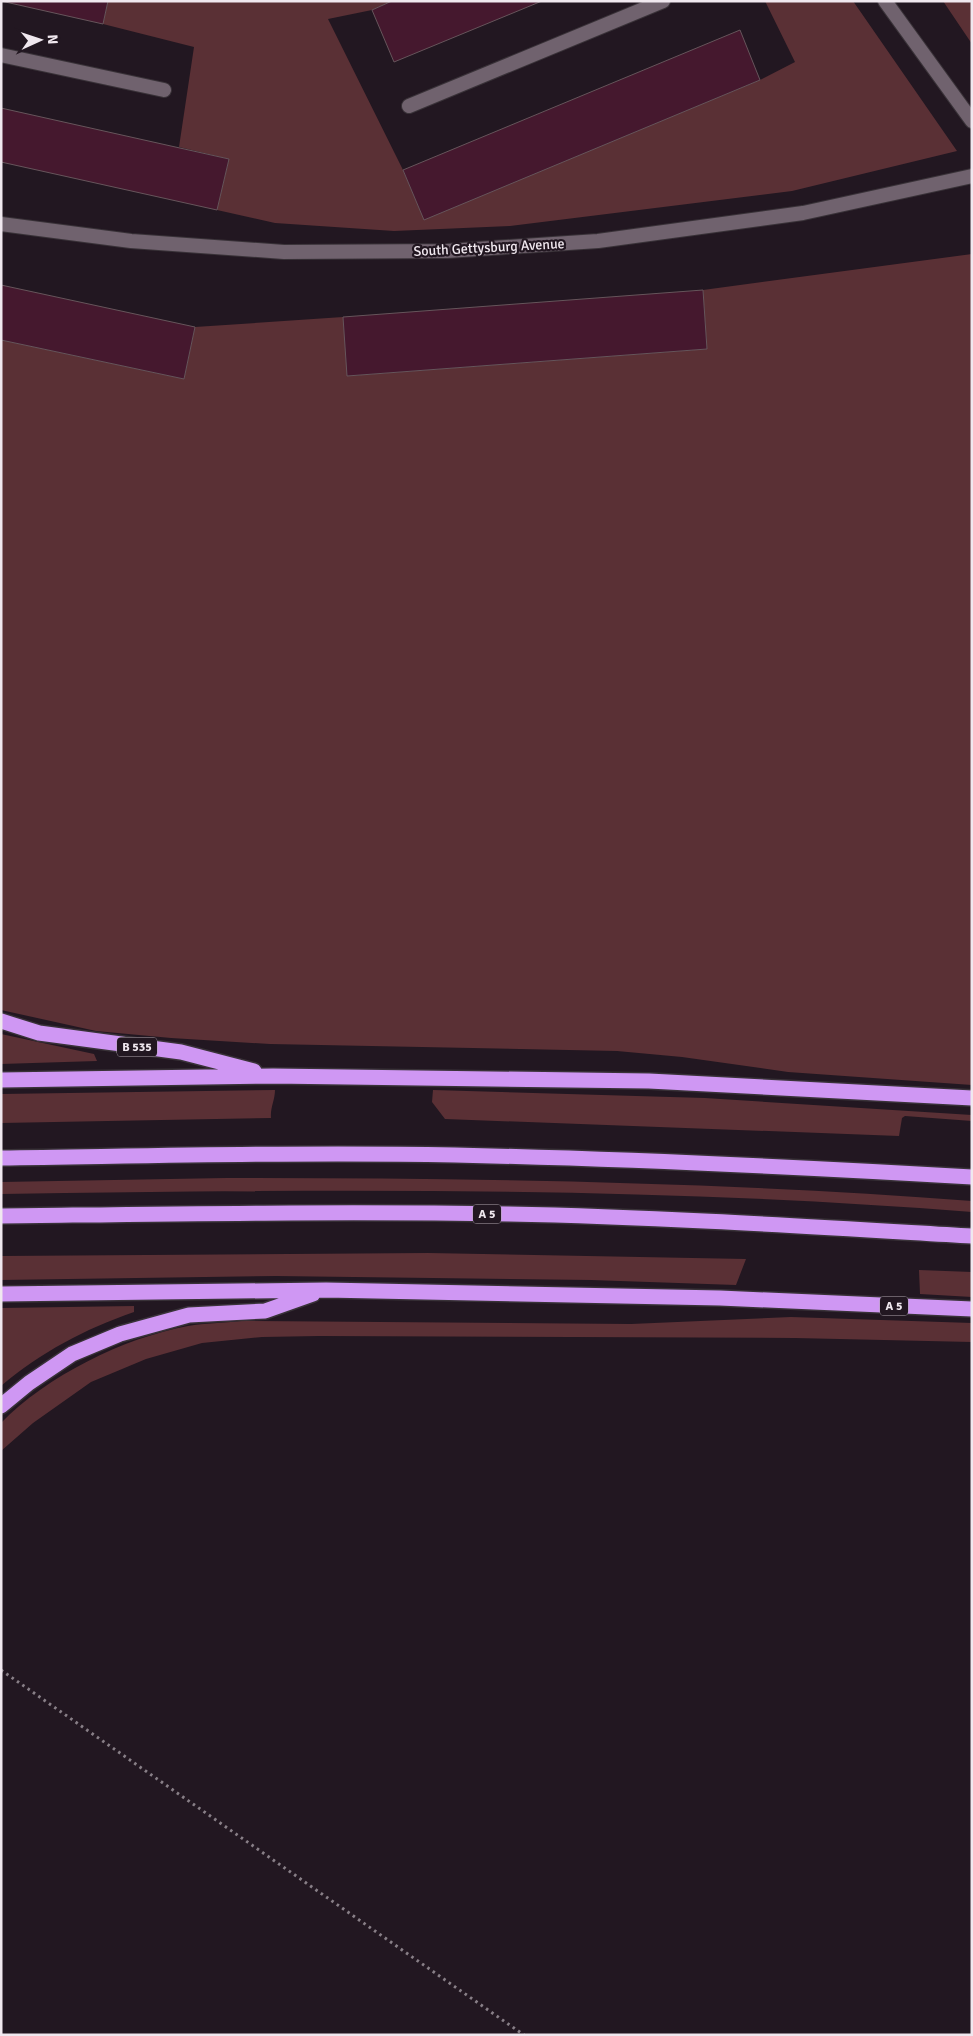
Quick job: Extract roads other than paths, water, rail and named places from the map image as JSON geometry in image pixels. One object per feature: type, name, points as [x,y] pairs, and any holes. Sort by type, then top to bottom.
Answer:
[{"type":"highway","name":"B 535","points":[[1,1020],[39,1033],[181,1052],[273,1076]]},
{"type":"highway","points":[[1,1080],[273,1076],[649,1080],[972,1098]]},
{"type":"highway","points":[[1,1158],[292,1154],[454,1155],[715,1162],[972,1177]]},
{"type":"highway","name":"A 5","points":[[1,1216],[304,1212],[509,1214],[725,1221],[972,1236]]},
{"type":"highway","name":"A 5","points":[[1,1294],[326,1290],[720,1298],[972,1309]]},
{"type":"highway","name":"A 5","points":[[1,1406],[29,1383],[72,1354],[120,1334],[189,1315],[265,1311],[326,1290]]},
{"type":"street","points":[[410,106],[663,1]]},
{"type":"street","points":[[885,1],[972,121]]},
{"type":"street","points":[[1,55],[164,90]]},
{"type":"street","name":"South Gettysburg Avenue","points":[[1,224],[131,241],[284,252],[447,251],[598,241],[803,213],[972,176]]}]
